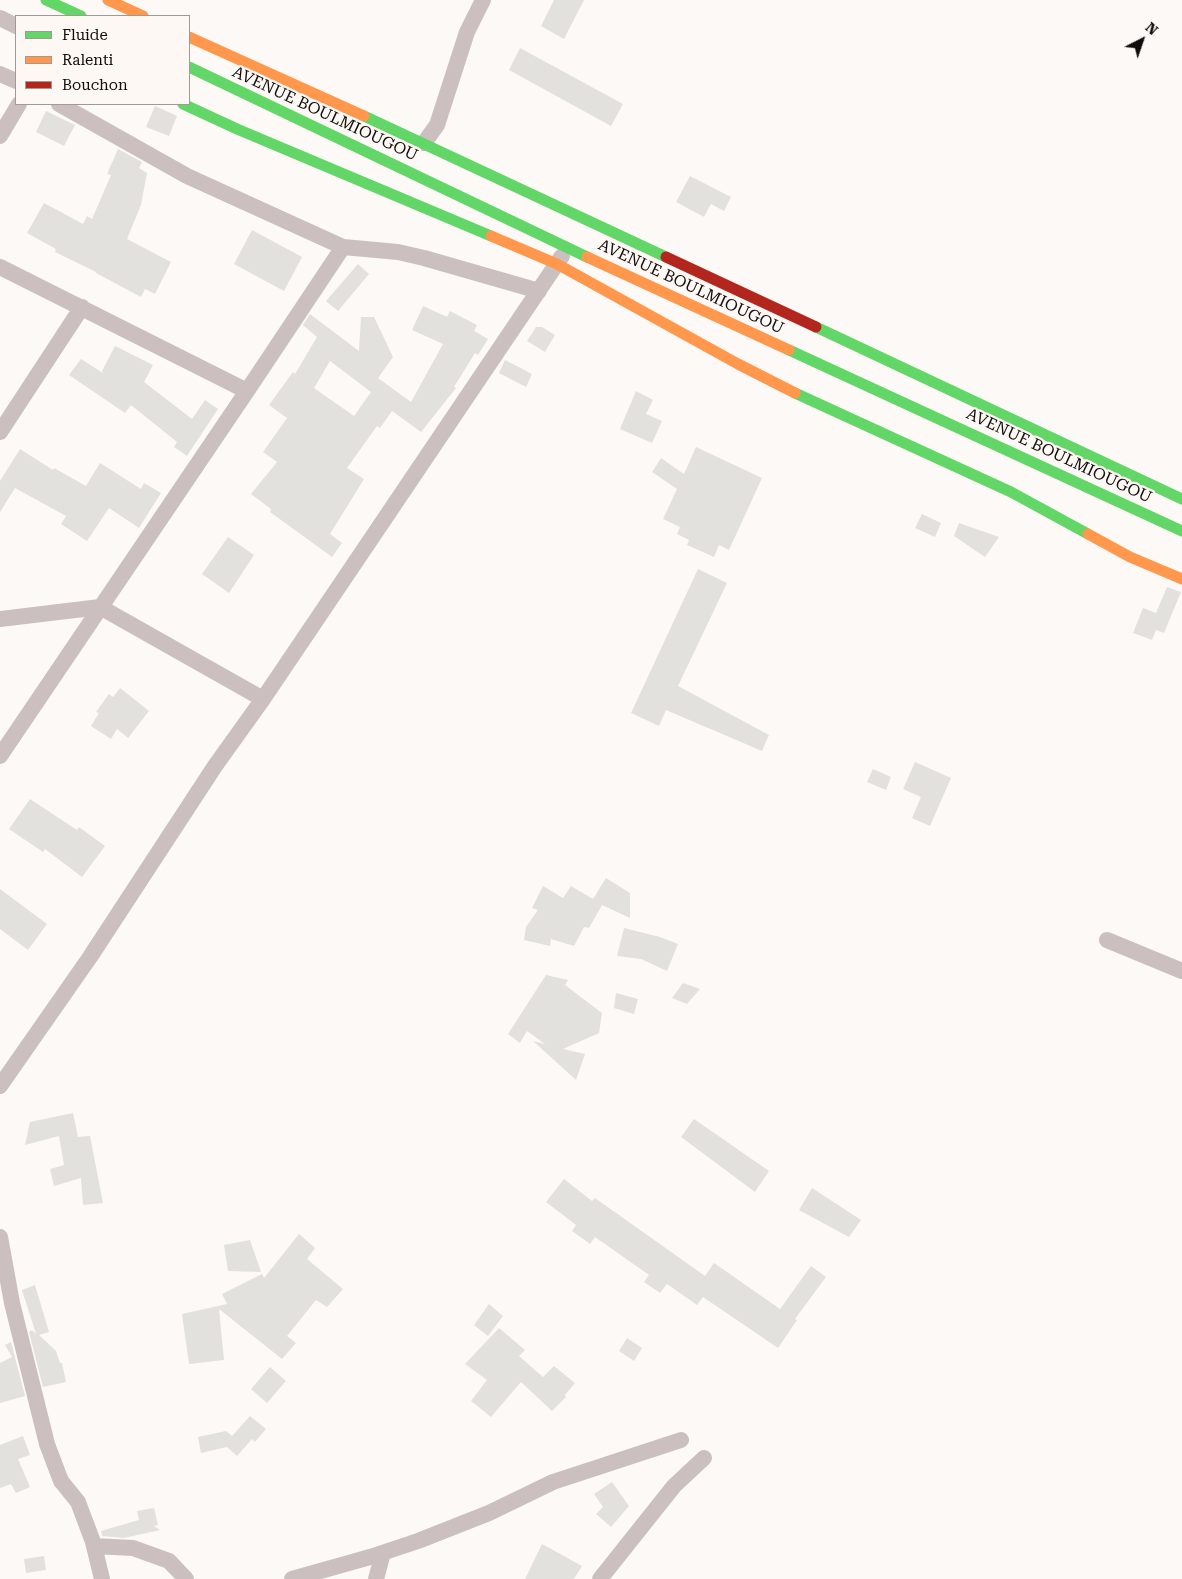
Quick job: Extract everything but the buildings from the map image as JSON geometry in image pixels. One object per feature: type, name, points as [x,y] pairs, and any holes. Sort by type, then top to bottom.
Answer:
[{"type":"main road","points":[[46,0],[76,15]]},
{"type":"main road","points":[[108,0],[141,15]]},
{"type":"main road","name":"AVENUE BOULMIOUGOU","points":[[190,37],[424,143],[1182,499]]},
{"type":"main road","name":"AVENUE BOULMIOUGOU","points":[[190,68],[568,248],[1182,531]]},
{"type":"main road","points":[[184,105],[557,264],[812,402],[1011,492],[1130,557],[1182,579]]},
{"type":"street","points":[[424,143],[437,125],[467,32],[483,0]]},
{"type":"street","points":[[0,18],[15,26]]},
{"type":"street","points":[[0,74],[15,81]]},
{"type":"street","points":[[0,136],[18,105]]},
{"type":"street","points":[[61,105],[187,176],[342,247],[398,252],[539,291]]},
{"type":"street","points":[[0,756],[342,247]]},
{"type":"street","points":[[0,1086],[90,957],[215,766],[263,699],[568,248]]},
{"type":"street","points":[[0,267],[247,391]]},
{"type":"street","points":[[0,432],[82,307]]},
{"type":"street","points":[[0,620],[100,607],[263,699]]},
{"type":"street","points":[[1107,940],[1182,971]]},
{"type":"street","points":[[0,1236],[12,1303],[47,1444],[61,1480],[78,1502],[94,1546],[102,1579]]},
{"type":"street","points":[[301,1578],[418,1541],[490,1513],[560,1480],[681,1440]]},
{"type":"street","points":[[600,1579],[674,1486],[704,1458]]},
{"type":"street","points":[[94,1546],[132,1548],[142,1551],[169,1561],[186,1579]]},
{"type":"street","points":[[376,1579],[383,1553]]},
{"type":"traffic: fast","points":[[46,0],[79,15]]},
{"type":"traffic: fast","points":[[190,67],[587,257]]},
{"type":"traffic: fast","points":[[185,105],[237,129],[491,236]]},
{"type":"traffic: fast","points":[[364,116],[666,257]]},
{"type":"traffic: fast","points":[[816,327],[1182,499]]},
{"type":"traffic: fast","points":[[789,350],[1182,531]]},
{"type":"traffic: fast","points":[[795,393],[1011,492],[1088,534]]},
{"type":"traffic: slow","points":[[108,0],[141,15]]},
{"type":"traffic: slow","points":[[190,37],[364,116]]},
{"type":"traffic: slow","points":[[491,236],[557,264],[738,364],[795,393]]},
{"type":"traffic: slow","points":[[587,257],[789,350]]},
{"type":"traffic: slow","points":[[1088,534],[1130,557],[1182,579]]},
{"type":"traffic: jam","points":[[666,257],[816,327]]}]
